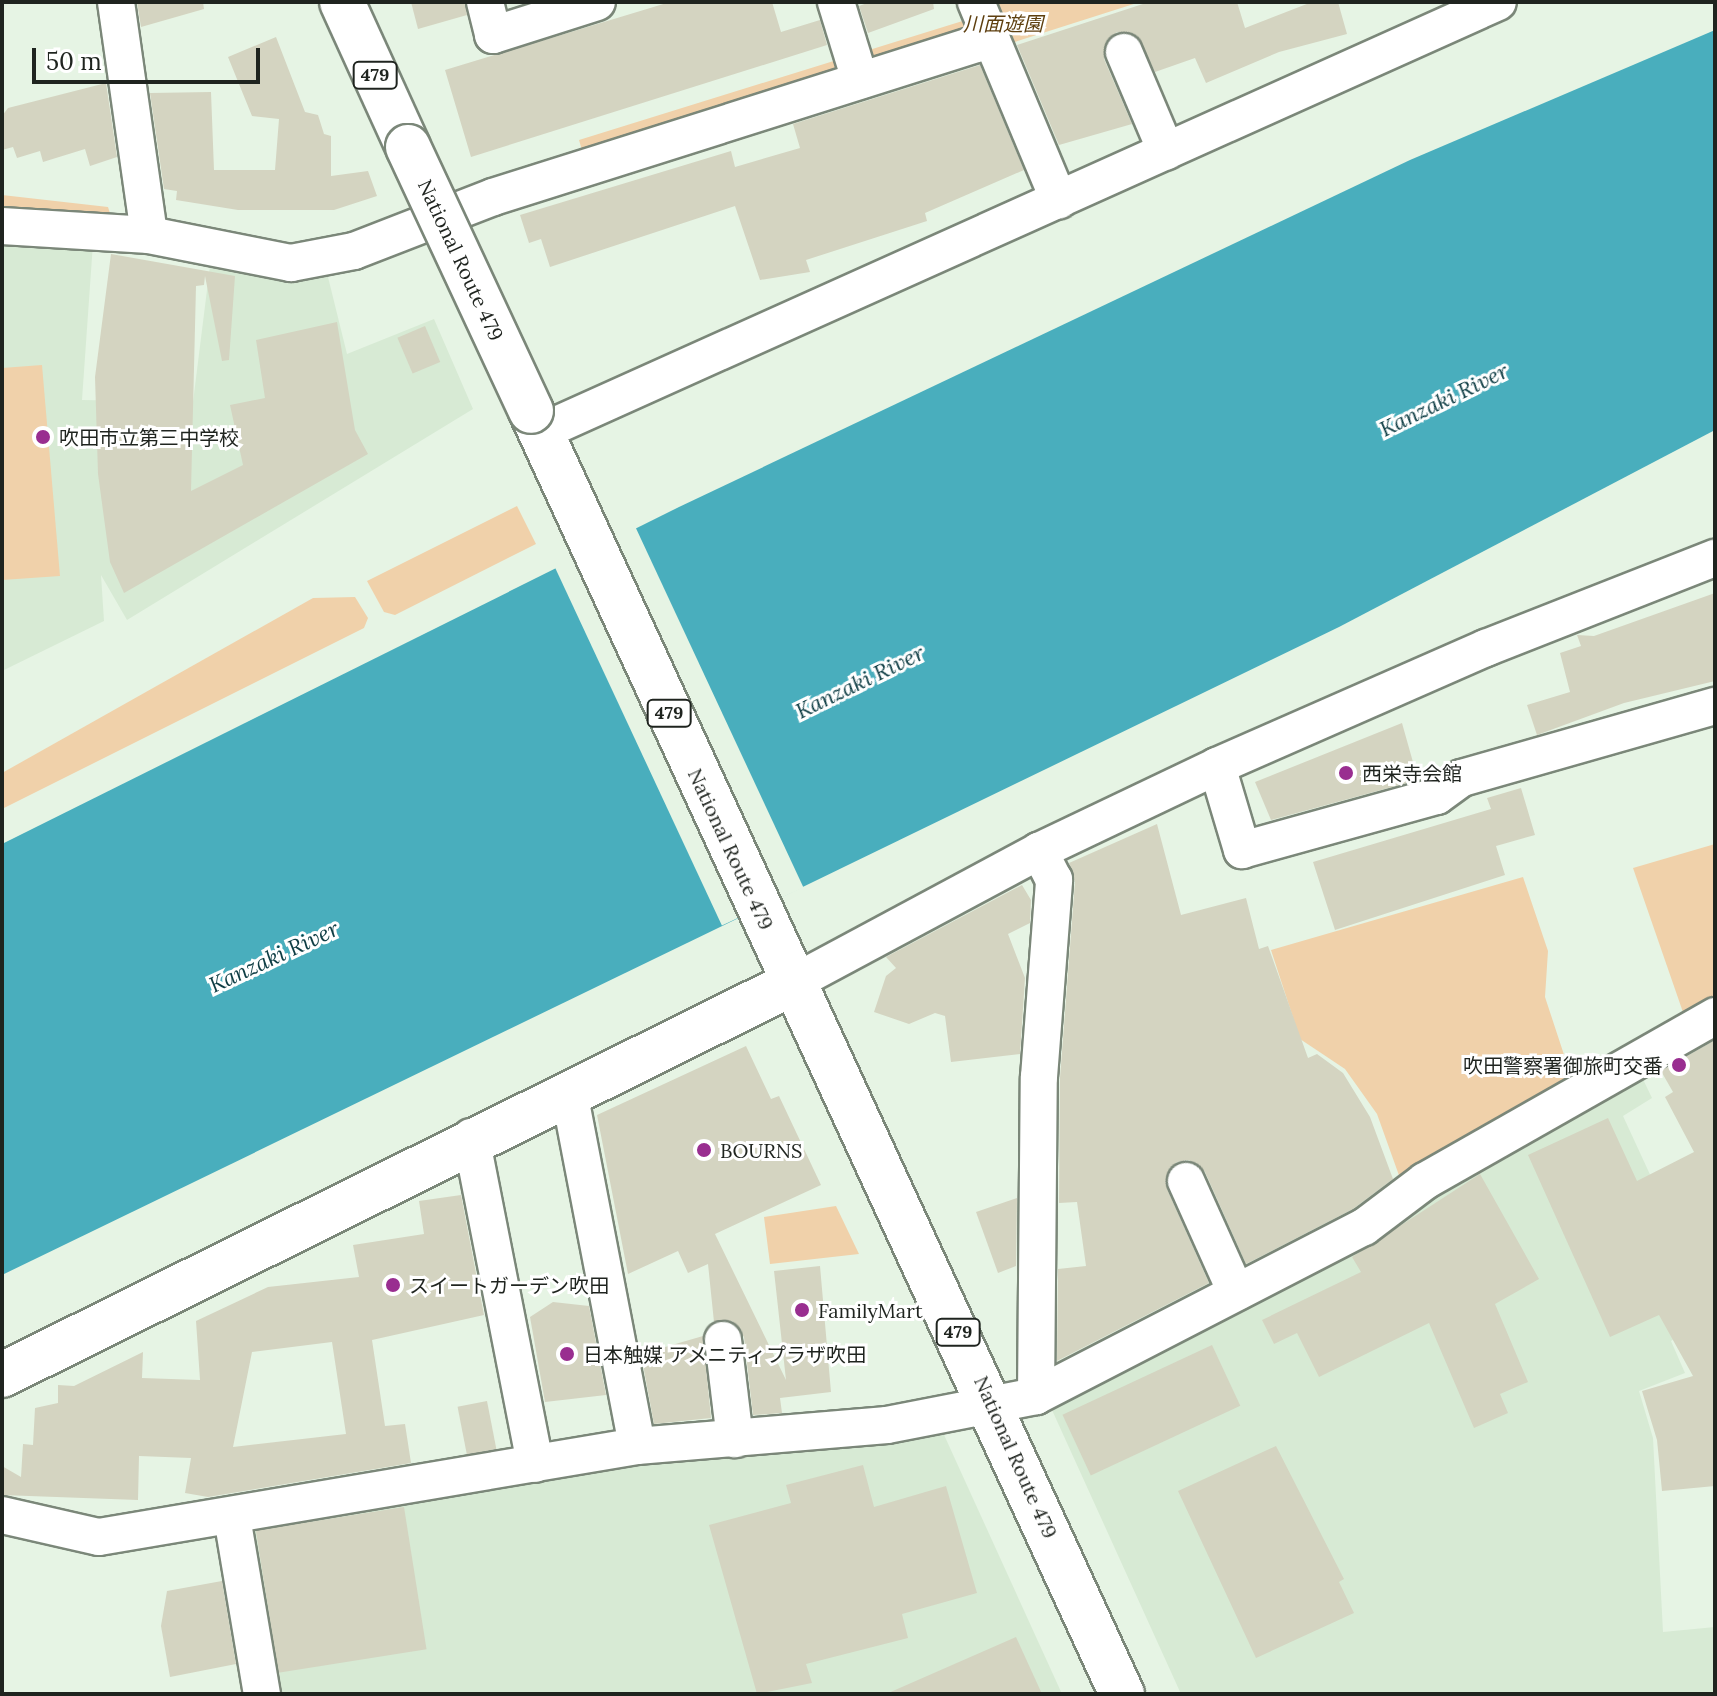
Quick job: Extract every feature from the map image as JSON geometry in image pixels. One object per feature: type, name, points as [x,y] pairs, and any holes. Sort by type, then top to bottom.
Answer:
[{"type":"main road","name":"National Route 479","points":[[342,2],[790,978],[992,1404],[1122,1694]]},
{"type":"main road","points":[[2,1375],[790,978]]},
{"type":"street","points":[[116,2],[149,235]]},
{"type":"street","points":[[485,2],[493,35],[597,2]]},
{"type":"street","points":[[836,2],[860,80]]},
{"type":"street","points":[[976,2],[989,40],[1059,200]]},
{"type":"street","points":[[541,432],[1166,151],[1460,10],[1498,2]]},
{"type":"street","points":[[2,226],[149,235],[291,263],[354,251],[493,197],[989,40]]},
{"type":"street","points":[[1124,52],[1166,151]]},
{"type":"street","points":[[790,978],[1039,851],[1217,766],[1486,648],[1715,558]]},
{"type":"street","points":[[1217,766],[1242,850],[1437,796],[1462,778],[1715,706]]},
{"type":"street","points":[[1036,1396],[1039,1077],[1054,880],[1039,851]]},
{"type":"street","points":[[2,1515],[99,1537],[232,1517],[637,1446],[887,1425],[1036,1396],[1364,1227],[1425,1181],[1715,1016]]},
{"type":"street","points":[[569,1092],[637,1446]]},
{"type":"street","points":[[471,1137],[535,1464]]},
{"type":"street","points":[[1186,1181],[1236,1292]]},
{"type":"street","points":[[723,1340],[735,1439]]},
{"type":"street","points":[[232,1517],[262,1694]]},
{"type":"shaded area","points":[[2,237],[93,243],[82,400],[193,402],[211,258],[327,273],[347,354],[434,319],[473,409],[127,620],[101,575],[104,621],[2,671]]},
{"type":"shaded area","points":[[1640,1073],[1652,1098],[1623,1116],[1713,1311],[1671,1341],[1685,1373],[1639,1391],[1653,1438],[1663,1632],[1715,1627],[1715,1694],[1181,1694],[1047,1399]]},
{"type":"shaded area","points":[[940,1426],[1062,1694],[273,1694],[241,1524],[638,1457]]},
{"type":"green space","name":"川面遊園","points":[[999,2],[1140,2],[1002,46],[584,157],[579,140],[969,19]]},
{"type":"green space","points":[[2,195],[108,207],[113,223],[2,218]]},
{"type":"green space","points":[[42,365],[60,576],[2,580],[2,368]]},
{"type":"green space","points":[[517,506],[536,544],[395,615],[384,612],[367,581]]},
{"type":"green space","points":[[355,597],[368,618],[364,628],[2,809],[2,773],[313,598]]},
{"type":"green space","points":[[1715,844],[1715,1003],[1685,1018],[1633,868]]},
{"type":"green space","points":[[1523,877],[1548,951],[1545,997],[1572,1079],[1401,1181],[1377,1114],[1345,1069],[1300,1039],[1271,950]]},
{"type":"green space","points":[[836,1206],[859,1254],[770,1264],[764,1217]]},
{"type":"water","name":"Kanzaki River","points":[[1715,30],[1715,430],[1339,627],[2,1275],[2,844],[679,507],[1410,160]]},
{"type":"pier","points":[[634,524],[803,887],[722,925],[552,562]]},
{"type":"building","points":[[137,2],[203,2],[204,9],[141,27]]},
{"type":"building","points":[[411,2],[465,2],[467,15],[418,29]]},
{"type":"building","points":[[670,2],[772,2],[781,32],[820,20],[827,45],[471,157],[445,70]]},
{"type":"building","points":[[870,2],[933,2],[934,9],[868,33],[859,6]]},
{"type":"building","points":[[1149,2],[1237,2],[1245,28],[1312,2],[1338,2],[1347,34],[1279,52],[1206,83],[1195,58],[1155,72],[1137,36],[1117,32],[1107,40],[1104,59],[1132,124],[1059,145],[1017,45]]},
{"type":"building","points":[[276,37],[305,112],[318,115],[324,134],[331,136],[331,176],[368,171],[377,196],[334,210],[238,210],[176,200],[177,191],[164,189],[150,93],[211,92],[214,170],[275,170],[279,119],[252,116],[228,57]]},
{"type":"building","points":[[980,65],[1024,170],[925,213],[927,221],[806,260],[810,272],[760,280],[735,206],[550,267],[541,239],[529,243],[520,215],[731,151],[735,167],[800,148],[793,124]]},
{"type":"building","points":[[106,83],[117,157],[90,166],[85,149],[43,162],[40,151],[17,158],[13,147],[2,150],[2,116],[8,108]]},
{"type":"building","points":[[111,254],[235,276],[229,360],[222,361],[205,276],[204,285],[196,286],[191,491],[243,465],[230,405],[265,398],[256,340],[337,322],[355,430],[368,454],[124,593],[110,562],[98,474],[95,377]]},
{"type":"building","points":[[425,326],[440,362],[413,374],[397,338]]},
{"type":"building","points":[[1715,593],[1715,681],[1624,703],[1537,735],[1527,705],[1570,692],[1560,653],[1581,646],[1577,635],[1594,636]]},
{"type":"building","name":"西栄寺会館","points":[[1402,723],[1418,780],[1271,820],[1255,782]]},
{"type":"building","points":[[1521,788],[1535,835],[1496,846],[1505,875],[1335,930],[1313,862],[1491,809],[1487,798]]},
{"type":"building","points":[[1157,824],[1181,915],[1246,898],[1259,949],[1268,946],[1308,1058],[1317,1054],[1343,1073],[1370,1117],[1393,1179],[1353,1209],[1246,1264],[1205,1172],[1189,1160],[1177,1162],[1169,1169],[1167,1189],[1209,1283],[1057,1361],[1058,1269],[1086,1266],[1077,1202],[1059,1203],[1060,1078],[1075,882],[1069,863]]},
{"type":"building","points":[[1022,885],[1031,900],[1030,923],[1008,934],[1025,978],[1020,1054],[951,1062],[945,1016],[935,1013],[909,1024],[874,1012],[886,976],[896,968],[886,957]]},
{"type":"building","points":[[1715,1040],[1715,1486],[1662,1491],[1657,1440],[1642,1391],[1693,1376],[1659,1315],[1610,1337],[1528,1155],[1608,1118],[1637,1181],[1694,1152],[1665,1097],[1673,1092],[1661,1071]]},
{"type":"building","name":"BOURNS","points":[[746,1046],[771,1099],[779,1096],[821,1185],[715,1234],[786,1380],[774,1271],[820,1266],[831,1392],[780,1398],[782,1413],[753,1415],[744,1337],[732,1321],[714,1322],[708,1264],[688,1273],[678,1251],[628,1274],[597,1115]]},
{"type":"building","points":[[1480,1174],[1539,1279],[1495,1304],[1528,1382],[1500,1394],[1508,1413],[1474,1428],[1429,1323],[1319,1377],[1297,1333],[1274,1344],[1262,1320],[1361,1272],[1352,1257]]},
{"type":"building","points":[[461,1195],[484,1315],[372,1340],[385,1426],[405,1424],[411,1463],[208,1497],[185,1493],[191,1458],[139,1456],[138,1500],[2,1495],[2,1466],[21,1477],[23,1444],[33,1445],[35,1408],[58,1403],[58,1385],[74,1386],[143,1352],[142,1378],[200,1380],[196,1321],[268,1287],[359,1277],[353,1245],[424,1234],[419,1201]],"holes":[[[332,1342],[346,1434],[233,1447],[252,1352]]]},
{"type":"building","points":[[1017,1198],[1016,1266],[998,1273],[976,1212]]},
{"type":"building","name":"日本触媒 アメニティプラザ吹田","points":[[553,1302],[589,1306],[606,1395],[545,1402],[530,1317]]},
{"type":"building","points":[[703,1336],[711,1418],[654,1424],[641,1354]]},
{"type":"building","points":[[1212,1345],[1240,1406],[1091,1475],[1062,1415]]},
{"type":"building","points":[[487,1401],[496,1449],[467,1455],[458,1407]]},
{"type":"building","points":[[1276,1446],[1344,1579],[1339,1582],[1354,1613],[1256,1658],[1178,1491]]},
{"type":"building","points":[[863,1465],[874,1507],[946,1486],[977,1593],[902,1614],[908,1638],[806,1664],[812,1683],[757,1694],[709,1525],[791,1503],[786,1485]]},
{"type":"building","points":[[404,1507],[427,1649],[278,1673],[256,1530]]},
{"type":"building","points":[[222,1581],[236,1664],[170,1677],[161,1626],[167,1591]]},
{"type":"building","points":[[1016,1637],[1042,1694],[886,1694]]},
{"type":"place","name":"吹田市立第三中学校","points":[[43,437]]},
{"type":"place","name":"西栄寺会館","points":[[1346,773]]},
{"type":"place","name":"吹田警察署御旅町交番","points":[[1679,1065]]},
{"type":"place","name":"BOURNS","points":[[704,1150]]},
{"type":"place","name":"スイートガーデン吹田","points":[[393,1285]]},
{"type":"place","name":"FamilyMart","points":[[802,1310]]},
{"type":"place","name":"日本触媒 アメニティプラザ吹田","points":[[567,1354]]}]
